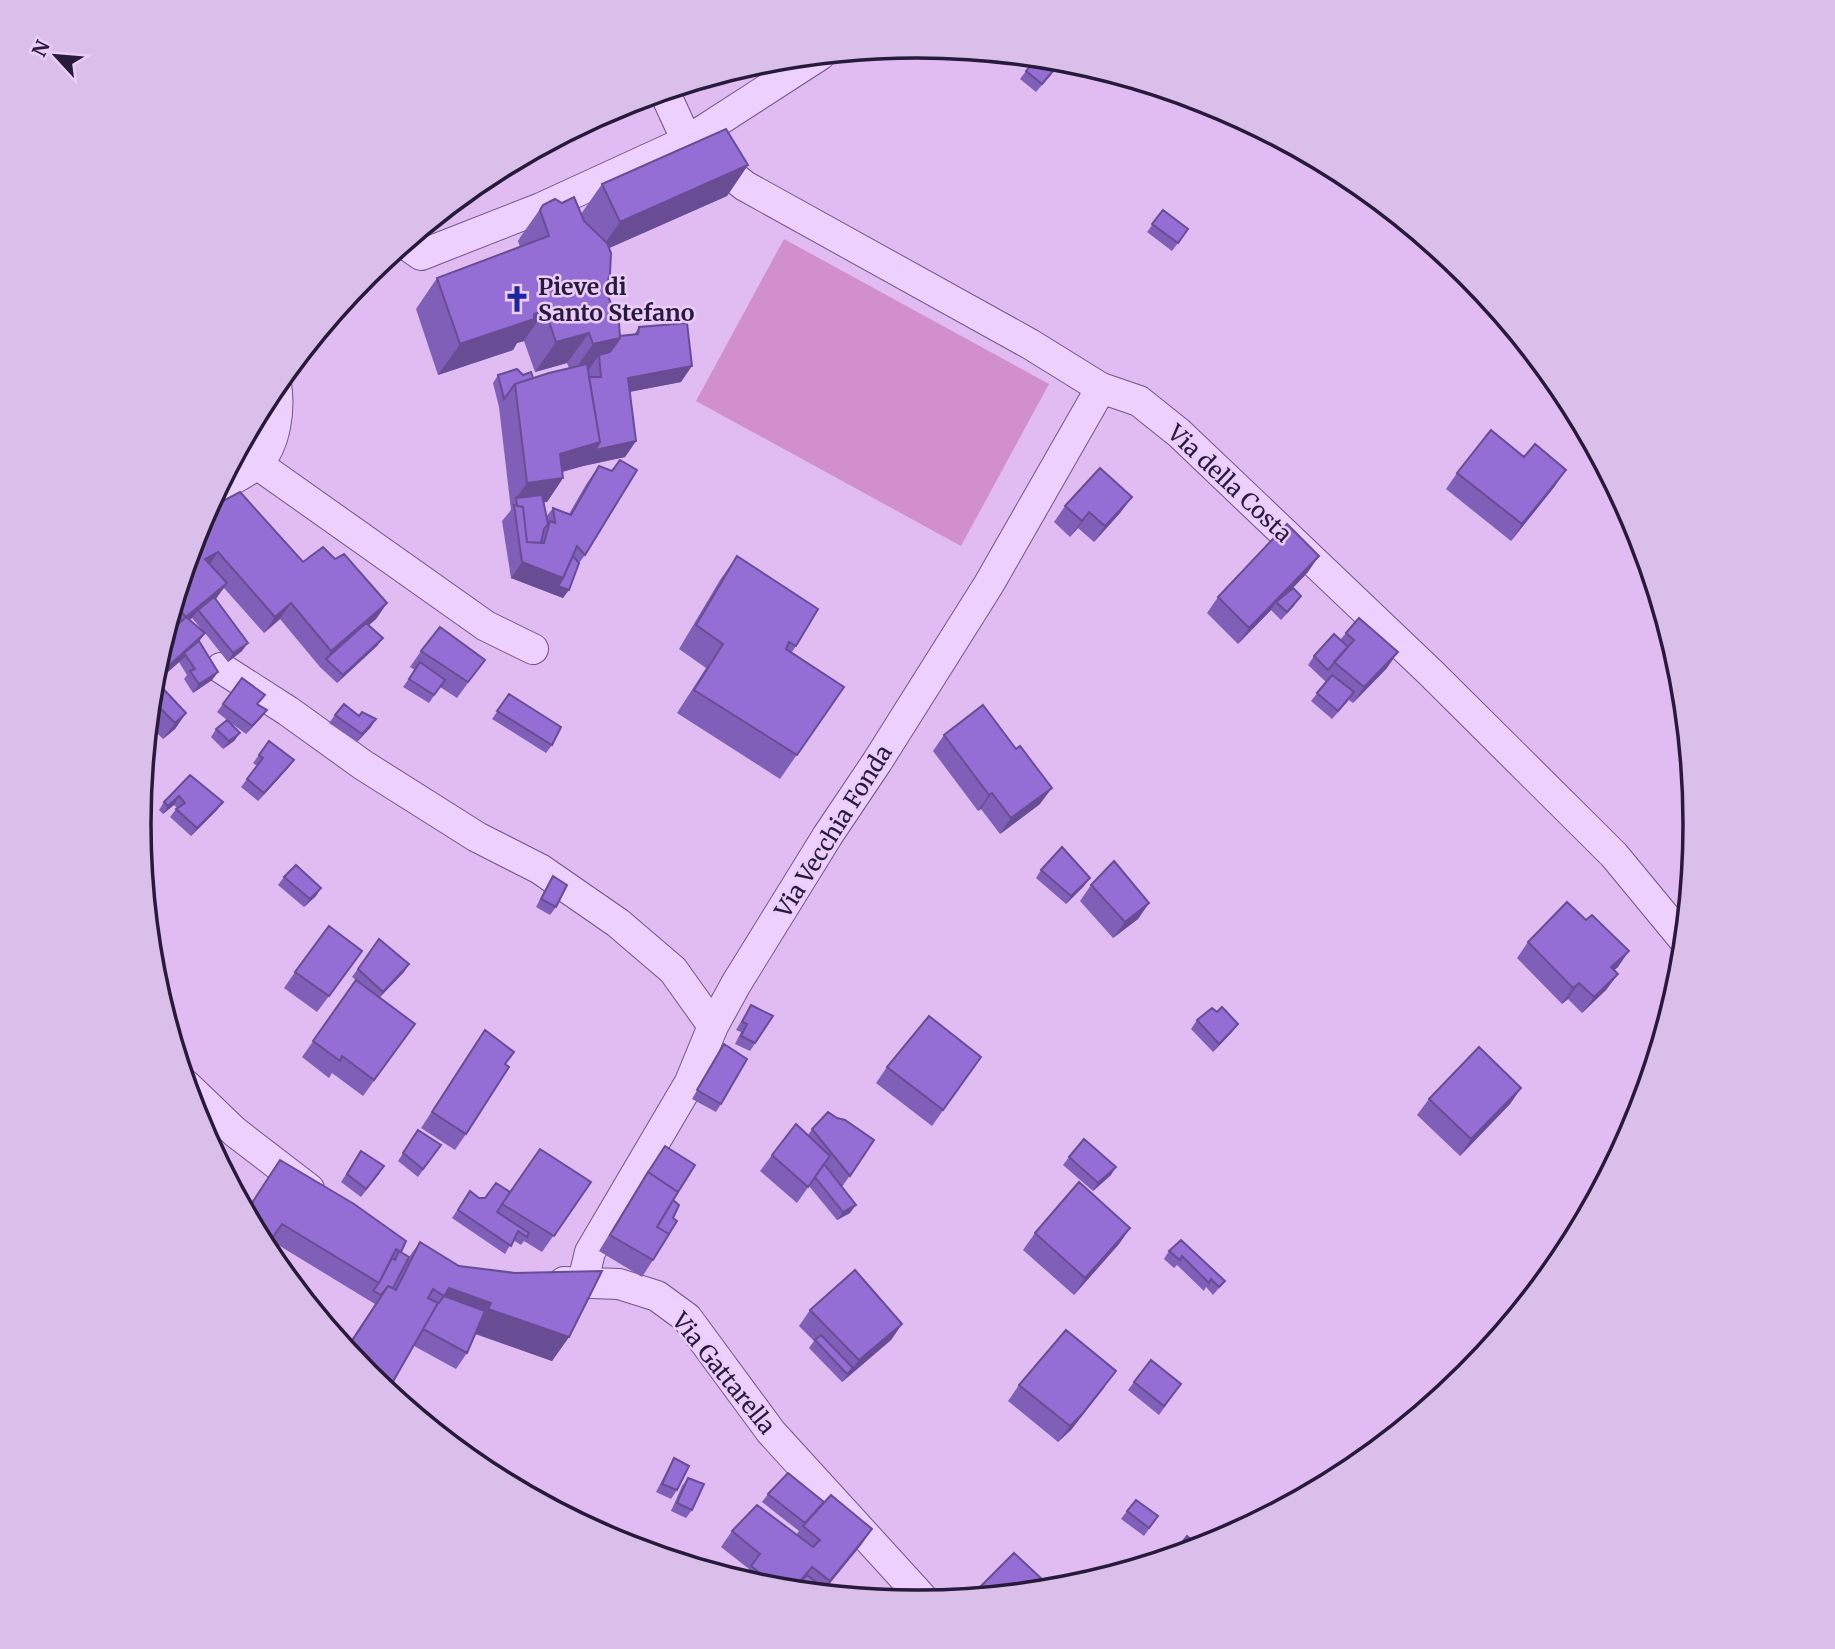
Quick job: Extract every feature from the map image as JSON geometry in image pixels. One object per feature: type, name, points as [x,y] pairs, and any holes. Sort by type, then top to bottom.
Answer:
[{"type":"street","points":[[412,248],[421,255],[541,208],[687,141],[802,66]]},
{"type":"street","points":[[668,99],[687,141]]},
{"type":"street","name":"Via della Costa","points":[[687,141],[746,186],[1031,344],[1101,388],[1139,401],[1179,433],[1431,673],[1614,855],[1677,931]]},
{"type":"street","name":"Via Vecchia Fonda","points":[[583,1281],[590,1252],[690,1082],[713,1026],[828,835],[989,584],[1101,388]]},
{"type":"street","points":[[233,479],[257,464],[271,445],[279,401]]},
{"type":"street","points":[[257,464],[486,626],[533,649]]},
{"type":"street","points":[[221,668],[288,711],[363,765],[477,837],[540,869],[618,923],[673,970],[713,1026]]},
{"type":"street","points":[[202,1100],[235,1132],[334,1208]]},
{"type":"street","name":"Via Gattarella","points":[[531,1284],[583,1281],[619,1284],[657,1296],[687,1318],[771,1432],[917,1591]]},
{"type":"shaded area","points":[[784,239],[1049,384],[961,546],[696,401]]},
{"type":"building","points":[[1030,66],[1054,70],[1042,84],[1026,71]]},
{"type":"building","points":[[726,129],[748,165],[620,222],[602,184]]},
{"type":"building","points":[[574,197],[584,221],[607,243],[611,253],[610,274],[605,289],[619,323],[620,338],[593,344],[589,333],[556,342],[545,310],[534,314],[534,319],[460,344],[437,278],[549,236],[540,210],[543,205],[555,199],[562,203]]},
{"type":"building","points":[[1163,210],[1188,229],[1178,243],[1152,224]]},
{"type":"building","points":[[687,323],[692,366],[628,378],[636,441],[595,450],[600,442],[589,377],[601,377],[599,355],[610,352],[620,336],[638,334],[639,327]]},
{"type":"building","points":[[587,364],[600,442],[560,454],[563,478],[527,483],[515,384]]},
{"type":"building","points":[[517,369],[523,375],[531,372],[533,378],[515,384],[504,399],[498,375]]},
{"type":"building","points":[[1491,430],[1524,457],[1535,444],[1566,470],[1522,524],[1457,473]]},
{"type":"building","points":[[620,460],[637,470],[585,555],[577,546],[563,578],[522,562],[514,505],[523,507],[527,542],[544,543],[550,521],[555,523],[553,508],[571,515],[599,466],[612,471]]},
{"type":"building","points":[[1100,468],[1132,497],[1105,526],[1089,512],[1082,521],[1065,506]]},
{"type":"building","points":[[240,492],[303,562],[323,547],[335,559],[344,554],[387,603],[331,651],[291,603],[275,617],[218,552],[205,559],[227,583],[186,617],[181,612],[191,578],[223,501]]},
{"type":"building","points":[[542,495],[548,524],[541,543],[527,542],[523,507],[517,506],[516,498]]},
{"type":"building","points":[[1287,524],[1319,556],[1249,628],[1218,597]]},
{"type":"building","points":[[573,556],[579,563],[569,590],[558,586]]},
{"type":"building","points":[[737,556],[818,609],[796,646],[789,642],[786,649],[844,687],[797,755],[694,690],[723,644],[696,625]]},
{"type":"building","points":[[1293,588],[1301,596],[1287,612],[1276,602]]},
{"type":"building","points":[[214,597],[248,643],[233,653],[198,610]]},
{"type":"building","points":[[186,617],[205,633],[167,667],[177,626]]},
{"type":"building","points":[[1359,618],[1398,652],[1364,687],[1334,662],[1354,640],[1346,633]]},
{"type":"building","points":[[366,623],[383,638],[343,675],[326,659]]},
{"type":"building","points":[[440,627],[485,660],[468,682],[421,651]]},
{"type":"building","points":[[1334,634],[1348,647],[1328,670],[1314,656]]},
{"type":"building","points":[[199,641],[218,672],[199,684],[190,671],[195,669],[184,653]]},
{"type":"building","points":[[420,662],[445,680],[434,695],[409,679]]},
{"type":"building","points":[[1332,675],[1354,692],[1338,711],[1317,693]]},
{"type":"building","points":[[242,678],[265,695],[257,704],[267,710],[252,726],[223,704]]},
{"type":"building","points":[[163,688],[186,713],[175,723],[160,708]]},
{"type":"building","points":[[509,694],[561,727],[552,745],[497,711]]},
{"type":"building","points":[[344,704],[359,716],[362,712],[376,719],[362,734],[335,715]]},
{"type":"building","points":[[983,705],[1016,749],[1020,746],[1052,788],[1011,818],[992,793],[989,795],[944,735]]},
{"type":"building","points":[[227,720],[240,733],[229,741],[216,729]]},
{"type":"building","points":[[269,741],[294,760],[264,793],[247,779],[263,758],[259,755]]},
{"type":"building","points":[[190,775],[223,802],[197,828],[176,809],[185,803],[179,796],[168,806],[164,802]]},
{"type":"building","points":[[1062,847],[1090,878],[1071,896],[1041,870]]},
{"type":"building","points":[[1114,861],[1149,903],[1125,922],[1091,885]]},
{"type":"building","points":[[296,865],[321,888],[310,899],[284,877]]},
{"type":"building","points":[[553,876],[567,885],[556,907],[541,899]]},
{"type":"building","points":[[1567,902],[1586,920],[1592,915],[1629,951],[1611,967],[1618,974],[1594,997],[1579,983],[1573,988],[1528,942]]},
{"type":"building","points":[[329,926],[362,951],[329,996],[295,972]]},
{"type":"building","points":[[379,939],[409,964],[383,992],[358,969]]},
{"type":"building","points":[[356,980],[415,1024],[374,1080],[342,1056],[340,1061],[313,1041]]},
{"type":"building","points":[[751,1005],[773,1016],[755,1043],[741,1036],[747,1024],[742,1022]]},
{"type":"building","points":[[1222,1007],[1238,1024],[1219,1044],[1197,1020],[1212,1008],[1217,1012]]},
{"type":"building","points":[[929,1016],[981,1057],[943,1110],[887,1067]]},
{"type":"building","points":[[485,1030],[514,1052],[505,1064],[509,1067],[466,1134],[432,1112]]},
{"type":"building","points":[[724,1044],[747,1059],[721,1104],[697,1090]]},
{"type":"building","points":[[1479,1047],[1521,1088],[1471,1139],[1429,1099]]},
{"type":"building","points":[[828,1112],[874,1140],[850,1176],[812,1129]]},
{"type":"building","points":[[796,1124],[830,1156],[808,1187],[772,1155]]},
{"type":"building","points":[[418,1130],[441,1145],[423,1169],[403,1153]]},
{"type":"building","points":[[1084,1139],[1116,1167],[1098,1183],[1069,1157]]},
{"type":"building","points":[[665,1146],[695,1165],[678,1192],[648,1172]]},
{"type":"building","points":[[540,1149],[591,1182],[554,1236],[502,1204]]},
{"type":"building","points":[[361,1151],[384,1166],[366,1189],[347,1174]]},
{"type":"building","points":[[280,1160],[354,1204],[406,1241],[401,1252],[396,1249],[379,1283],[282,1224],[272,1238],[251,1204]]},
{"type":"building","points":[[824,1164],[856,1205],[843,1212],[815,1177]]},
{"type":"building","points":[[648,1172],[678,1192],[657,1227],[669,1234],[653,1260],[610,1235]]},
{"type":"building","points":[[1079,1182],[1130,1228],[1085,1278],[1035,1233]]},
{"type":"building","points":[[496,1183],[510,1192],[497,1212],[529,1233],[527,1237],[518,1231],[511,1246],[458,1210],[470,1191],[479,1198],[485,1198]]},
{"type":"building","points":[[673,1200],[679,1205],[673,1218],[677,1221],[669,1234],[657,1227]]},
{"type":"building","points":[[1181,1240],[1225,1281],[1219,1287],[1211,1279],[1209,1283],[1182,1256],[1180,1260],[1169,1251]]},
{"type":"building","points":[[420,1242],[459,1266],[515,1273],[602,1271],[569,1337],[488,1309],[491,1303],[449,1288],[444,1296],[433,1289],[428,1298],[438,1303],[392,1383],[352,1342],[388,1286],[396,1290]]},
{"type":"building","points":[[399,1251],[409,1257],[393,1288],[388,1286],[381,1295],[373,1291],[392,1258],[395,1260]]},
{"type":"building","points":[[855,1270],[902,1324],[859,1360],[810,1310]]},
{"type":"building","points":[[444,1296],[485,1311],[467,1353],[423,1329]]},
{"type":"building","points":[[1066,1330],[1116,1371],[1070,1426],[1019,1385]]},
{"type":"building","points":[[821,1335],[853,1368],[847,1374],[815,1340]]},
{"type":"building","points":[[1151,1360],[1181,1384],[1164,1406],[1134,1382]]},
{"type":"building","points":[[674,1458],[689,1466],[677,1490],[662,1484]]},
{"type":"building","points":[[788,1473],[824,1502],[805,1523],[768,1494]]},
{"type":"building","points":[[688,1478],[704,1484],[692,1510],[677,1503]]},
{"type":"building","points":[[831,1495],[872,1529],[830,1581],[812,1567],[799,1582],[764,1576],[751,1566],[760,1554],[732,1531],[757,1505],[813,1547],[820,1540],[803,1526]]},
{"type":"building","points":[[1136,1500],[1158,1516],[1149,1528],[1127,1511]]},
{"type":"building","points":[[1187,1536],[1192,1540],[1180,1545]]},
{"type":"building","points":[[1014,1553],[1044,1581],[1018,1585],[978,1589]]},
{"type":"building","points":[[807,1575],[820,1585],[817,1585],[801,1582]]},
{"type":"place","name":"Pieve di Santo Stefano","points":[[517,299]]}]
